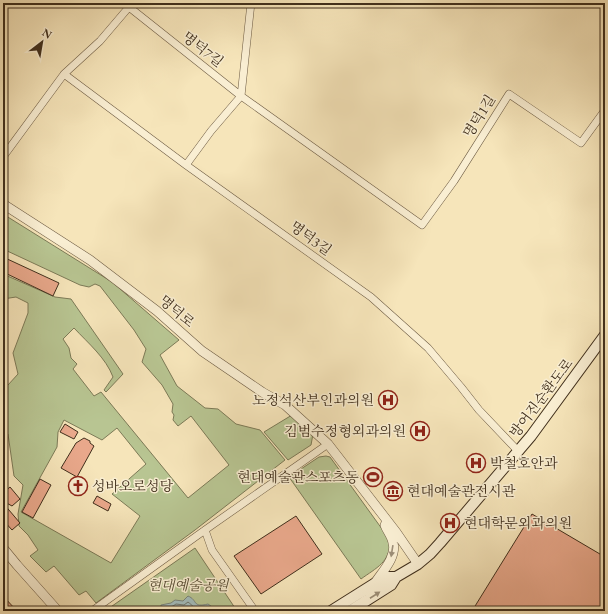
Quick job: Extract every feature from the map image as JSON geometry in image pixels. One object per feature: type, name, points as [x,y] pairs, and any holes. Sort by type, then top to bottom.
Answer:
[{"type":"main road","name":"방어진순환도로","points":[[350,611],[391,585],[396,577],[418,564],[430,554],[531,436],[605,335]]},
{"type":"main road","name":"방어진순환도로","points":[[332,611],[385,577],[396,577]]},
{"type":"street","points":[[186,165],[211,131],[241,96],[251,3]]},
{"type":"street","name":"명덕7길","points":[[3,157],[64,74],[100,41],[125,5],[241,96],[422,225]]},
{"type":"street","name":"명덕3길","points":[[64,74],[186,165],[371,297],[428,348],[480,410],[518,451]]},
{"type":"street","name":"명덕1길","points":[[422,225],[454,181],[509,94],[581,143],[605,110]]},
{"type":"street","name":"명덕로","points":[[3,204],[90,260],[156,311],[202,351],[262,392],[285,405],[328,444],[418,564]]},
{"type":"street","points":[[92,611],[328,444]]},
{"type":"street","points":[[374,584],[389,562],[393,551],[393,542],[383,516]]},
{"type":"street","points":[[205,530],[212,550],[254,611]]},
{"type":"street","points":[[3,548],[58,611]]},
{"type":"green space","points":[[3,214],[112,282],[179,340],[160,355],[177,386],[205,408],[218,409],[236,424],[260,430],[285,460],[195,530],[96,603],[86,591],[79,595],[54,566],[46,572],[30,556],[38,550],[28,535],[19,526],[18,514],[23,485],[14,476],[8,434],[3,429],[3,385],[8,385],[18,374],[13,353],[28,313],[28,303],[16,297],[3,299],[3,274],[55,297],[71,299],[123,374],[106,392],[104,390],[113,377],[110,370],[96,351],[74,328],[63,339],[69,348],[71,358],[77,364],[73,369],[94,396],[101,392],[188,498],[229,465],[191,416],[178,426],[173,420],[173,404],[162,385],[142,362],[146,349],[134,330],[100,286],[95,284],[89,287],[80,285],[3,249]],"holes":[[[64,420],[102,440],[117,428],[146,464],[112,494],[140,516],[111,563],[21,512],[57,447],[58,432]]]},
{"type":"green space","points":[[292,415],[313,434],[311,445],[288,460],[264,432]]},
{"type":"green space","points":[[319,457],[330,457],[390,540],[388,554],[382,564],[361,579],[289,477]]},
{"type":"green space","name":"현대예술공원","points":[[195,548],[237,611],[105,611]]},
{"type":"water","points":[[188,596],[197,604],[208,604],[218,611],[161,611],[161,605],[171,603],[175,600],[183,601]]},
{"type":"building","points":[[3,257],[59,283],[53,296],[3,272]]},
{"type":"building","points":[[65,424],[78,432],[74,439],[60,432]]},
{"type":"building","name":"성바오로성당","points":[[84,438],[90,441],[90,443],[94,446],[77,477],[61,468],[76,443]]},
{"type":"building","points":[[40,479],[51,485],[33,518],[22,512]]},
{"type":"building","points":[[10,487],[20,499],[12,506],[3,501],[3,493]]},
{"type":"building","points":[[97,496],[111,504],[108,511],[93,503]]},
{"type":"building","points":[[3,503],[20,523],[12,530],[3,520]]},
{"type":"building","points":[[532,514],[605,557],[605,611],[472,611]]},
{"type":"building","points":[[296,516],[322,554],[261,594],[234,556]]},
{"type":"building","points":[[3,596],[17,611],[3,611]]},
{"type":"place","name":"노정석산부인과의원","points":[[388,400]]},
{"type":"place","name":"김범수정형외과의원","points":[[420,431]]},
{"type":"place","name":"박철호안과","points":[[476,463]]},
{"type":"place","name":"현대예술관스포츠동","points":[[373,477]]},
{"type":"place","name":"성바오로성당","points":[[78,486]]},
{"type":"place","name":"현대예술관전시관","points":[[393,491]]},
{"type":"place","name":"현대학문외과의원","points":[[450,523]]}]
